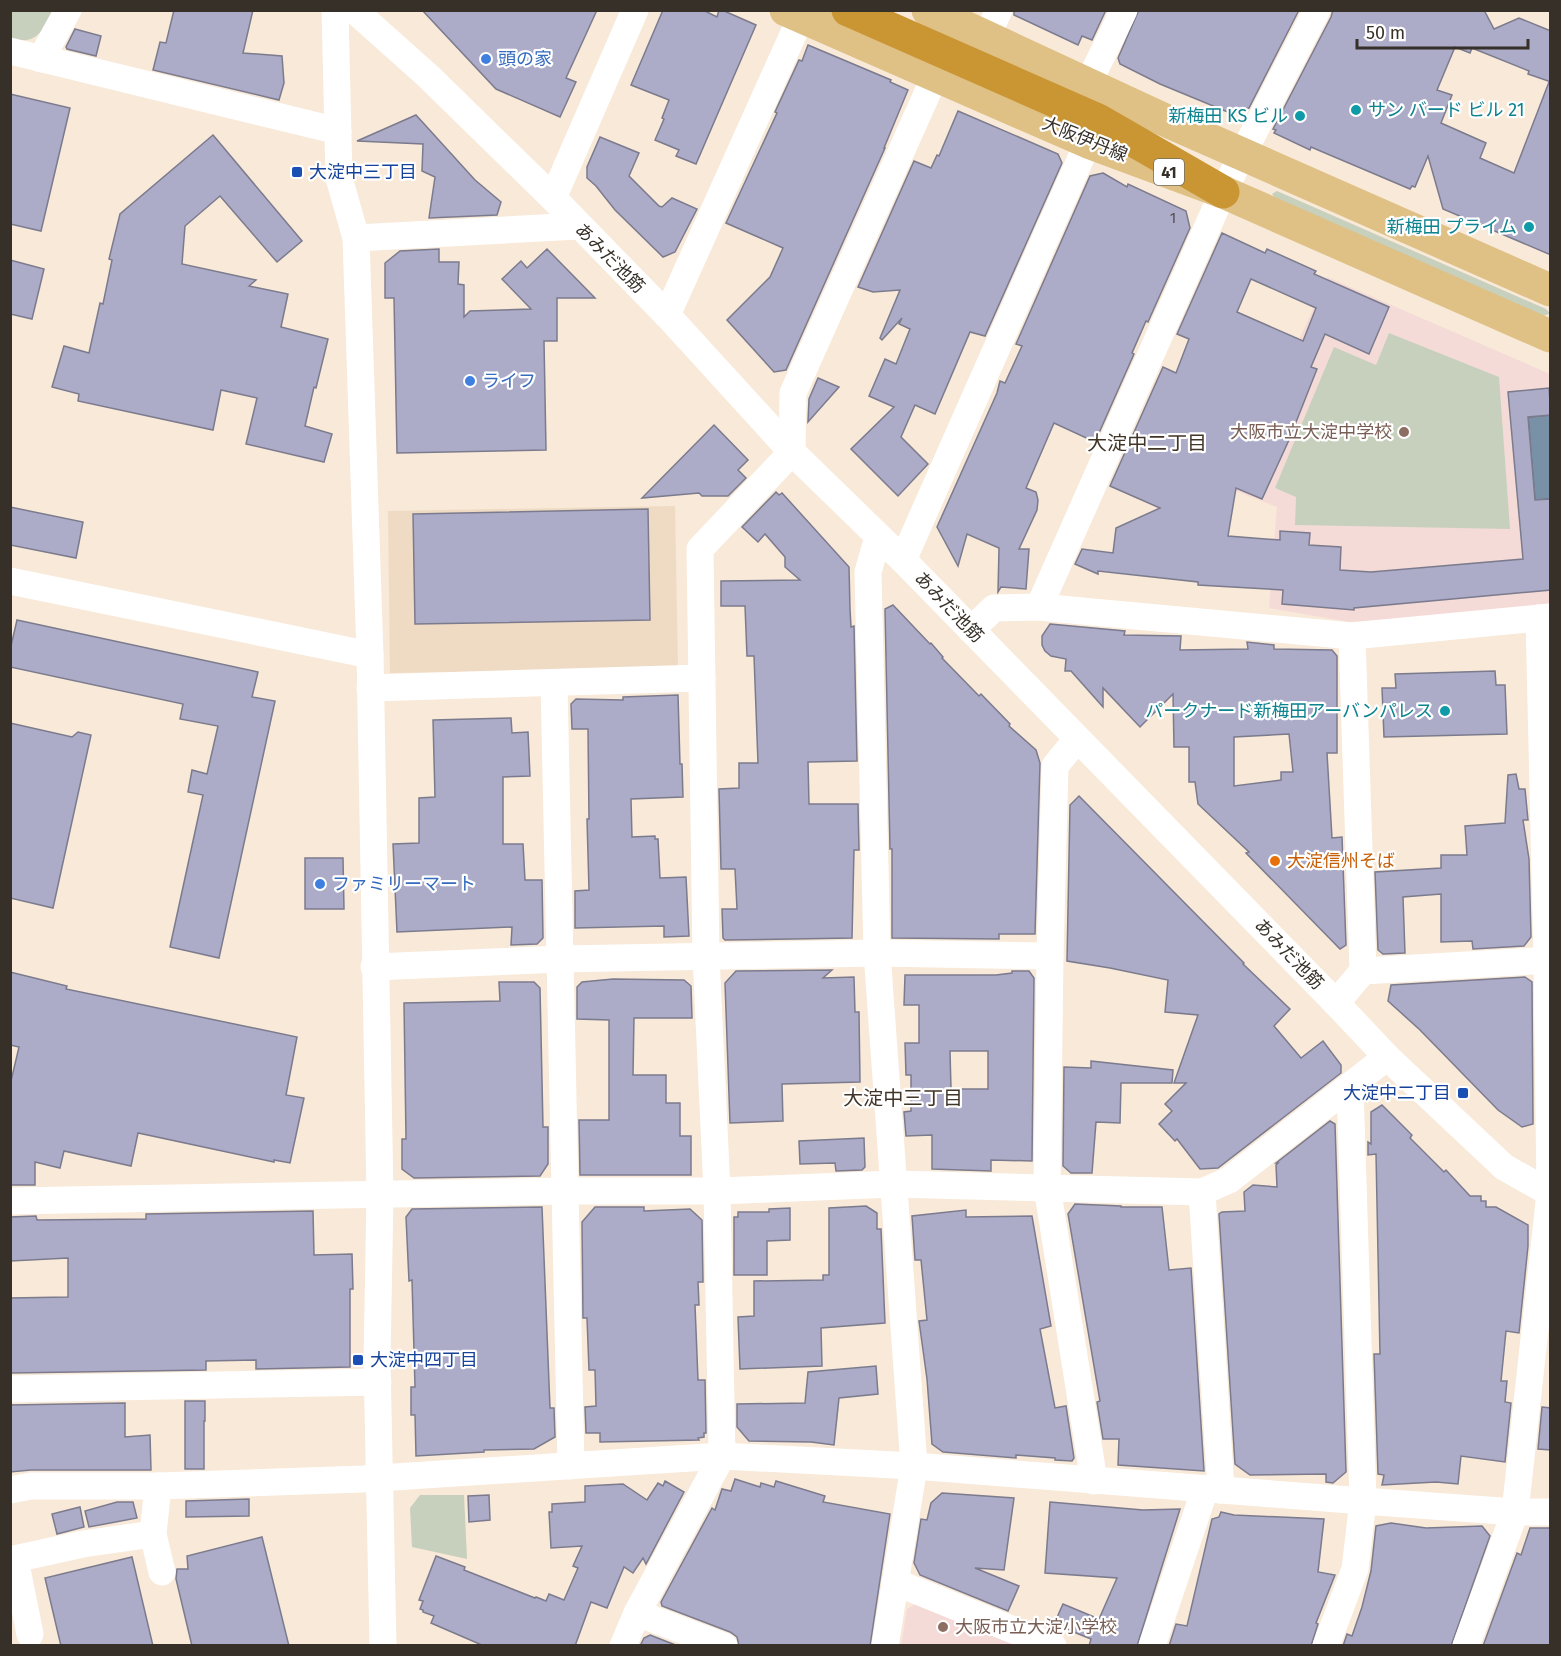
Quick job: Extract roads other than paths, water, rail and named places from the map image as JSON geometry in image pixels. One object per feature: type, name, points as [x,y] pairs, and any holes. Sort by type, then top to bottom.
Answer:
[{"type":"highway","points":[[848,10],[1098,120],[1223,192]]},
{"type":"main road","points":[[928,10],[993,23],[1088,84],[1551,290]]},
{"type":"main road","name":"大阪伊丹線","points":[[794,14],[1088,142],[1223,192],[1551,336]]},
{"type":"street","points":[[41,59],[68,10]]},
{"type":"street","points":[[335,10],[339,178],[356,238],[370,655],[380,1195],[378,1382],[383,1646]]},
{"type":"street","name":"あみだ池筋","points":[[354,10],[428,76],[553,198],[667,315],[792,452],[903,560],[1387,1057],[1504,1167],[1550,1193]]},
{"type":"street","points":[[553,198],[635,10]]},
{"type":"street","points":[[1088,84],[1124,10]]},
{"type":"street","points":[[1039,607],[1223,192],[1317,10]]},
{"type":"street","points":[[667,315],[794,14]]},
{"type":"street","points":[[10,51],[338,131]]},
{"type":"street","points":[[623,1646],[638,1612],[722,1456],[717,1191],[706,956],[700,549],[792,452],[793,393],[935,76]]},
{"type":"street","points":[[903,560],[1088,142]]},
{"type":"street","points":[[356,238],[578,226]]},
{"type":"street","points":[[878,537],[868,572],[877,953],[914,1466],[885,1646]]},
{"type":"street","points":[[10,581],[370,655]]},
{"type":"street","points":[[971,630],[994,608],[1039,607],[1352,636],[1545,618],[1550,1193],[1540,1383],[1515,1512],[1466,1646]]},
{"type":"street","points":[[1336,1003],[1363,971],[1352,636]]},
{"type":"street","points":[[370,688],[702,678]]},
{"type":"street","points":[[554,684],[561,958],[563,1191],[571,1466]]},
{"type":"street","points":[[1077,739],[1055,766],[1047,1187],[1094,1481]]},
{"type":"street","points":[[374,967],[561,958],[877,953],[1050,956]]},
{"type":"street","points":[[1363,971],[1549,960]]},
{"type":"street","points":[[10,1200],[563,1191],[717,1191],[894,1184],[1202,1192],[1229,1180],[1387,1057]]},
{"type":"street","points":[[1326,1646],[1355,1569],[1363,1501],[1350,1086]]},
{"type":"street","points":[[1152,1646],[1213,1490],[1202,1192]]},
{"type":"street","points":[[10,1389],[378,1382]]},
{"type":"street","points":[[10,1490],[31,1486],[158,1486],[381,1478],[722,1456],[914,1466],[1515,1512],[1551,1512]]},
{"type":"street","points":[[158,1486],[153,1534],[162,1572]]},
{"type":"street","points":[[30,1634],[13,1560],[83,1544],[153,1534]]},
{"type":"street","points":[[895,1582],[1053,1646]]},
{"type":"street","points":[[638,1612],[724,1646]]},
{"type":"water","points":[[1550,415],[1550,499],[1535,500],[1528,417]]},
{"type":"place","name":"頭の家","points":[[486,59]]},
{"type":"place","name":"サン バード ビル 21","points":[[1356,110]]},
{"type":"place","name":"新梅田 KS ビル","points":[[1300,116]]},
{"type":"place","name":"大淀中三丁目","points":[[297,172]]},
{"type":"place","name":"新梅田 プライム","points":[[1529,227]]},
{"type":"place","name":"ライフ","points":[[470,381]]},
{"type":"place","name":"大阪市立大淀中学校","points":[[1404,432]]},
{"type":"place","name":"パークナード新梅田アーバンパレス","points":[[1445,711]]},
{"type":"place","name":"大淀信州そば","points":[[1275,861]]},
{"type":"place","name":"ファミリーマート","points":[[320,884]]},
{"type":"place","name":"大淀中二丁目","points":[[1463,1093]]},
{"type":"place","name":"大淀中四丁目","points":[[358,1360]]},
{"type":"place","name":"大阪市立大淀小学校","points":[[943,1627]]},
{"type":"district","name":"大淀中二丁目","points":[[1147,443]]},
{"type":"district","name":"大淀中三丁目","points":[[903,1098]]}]
